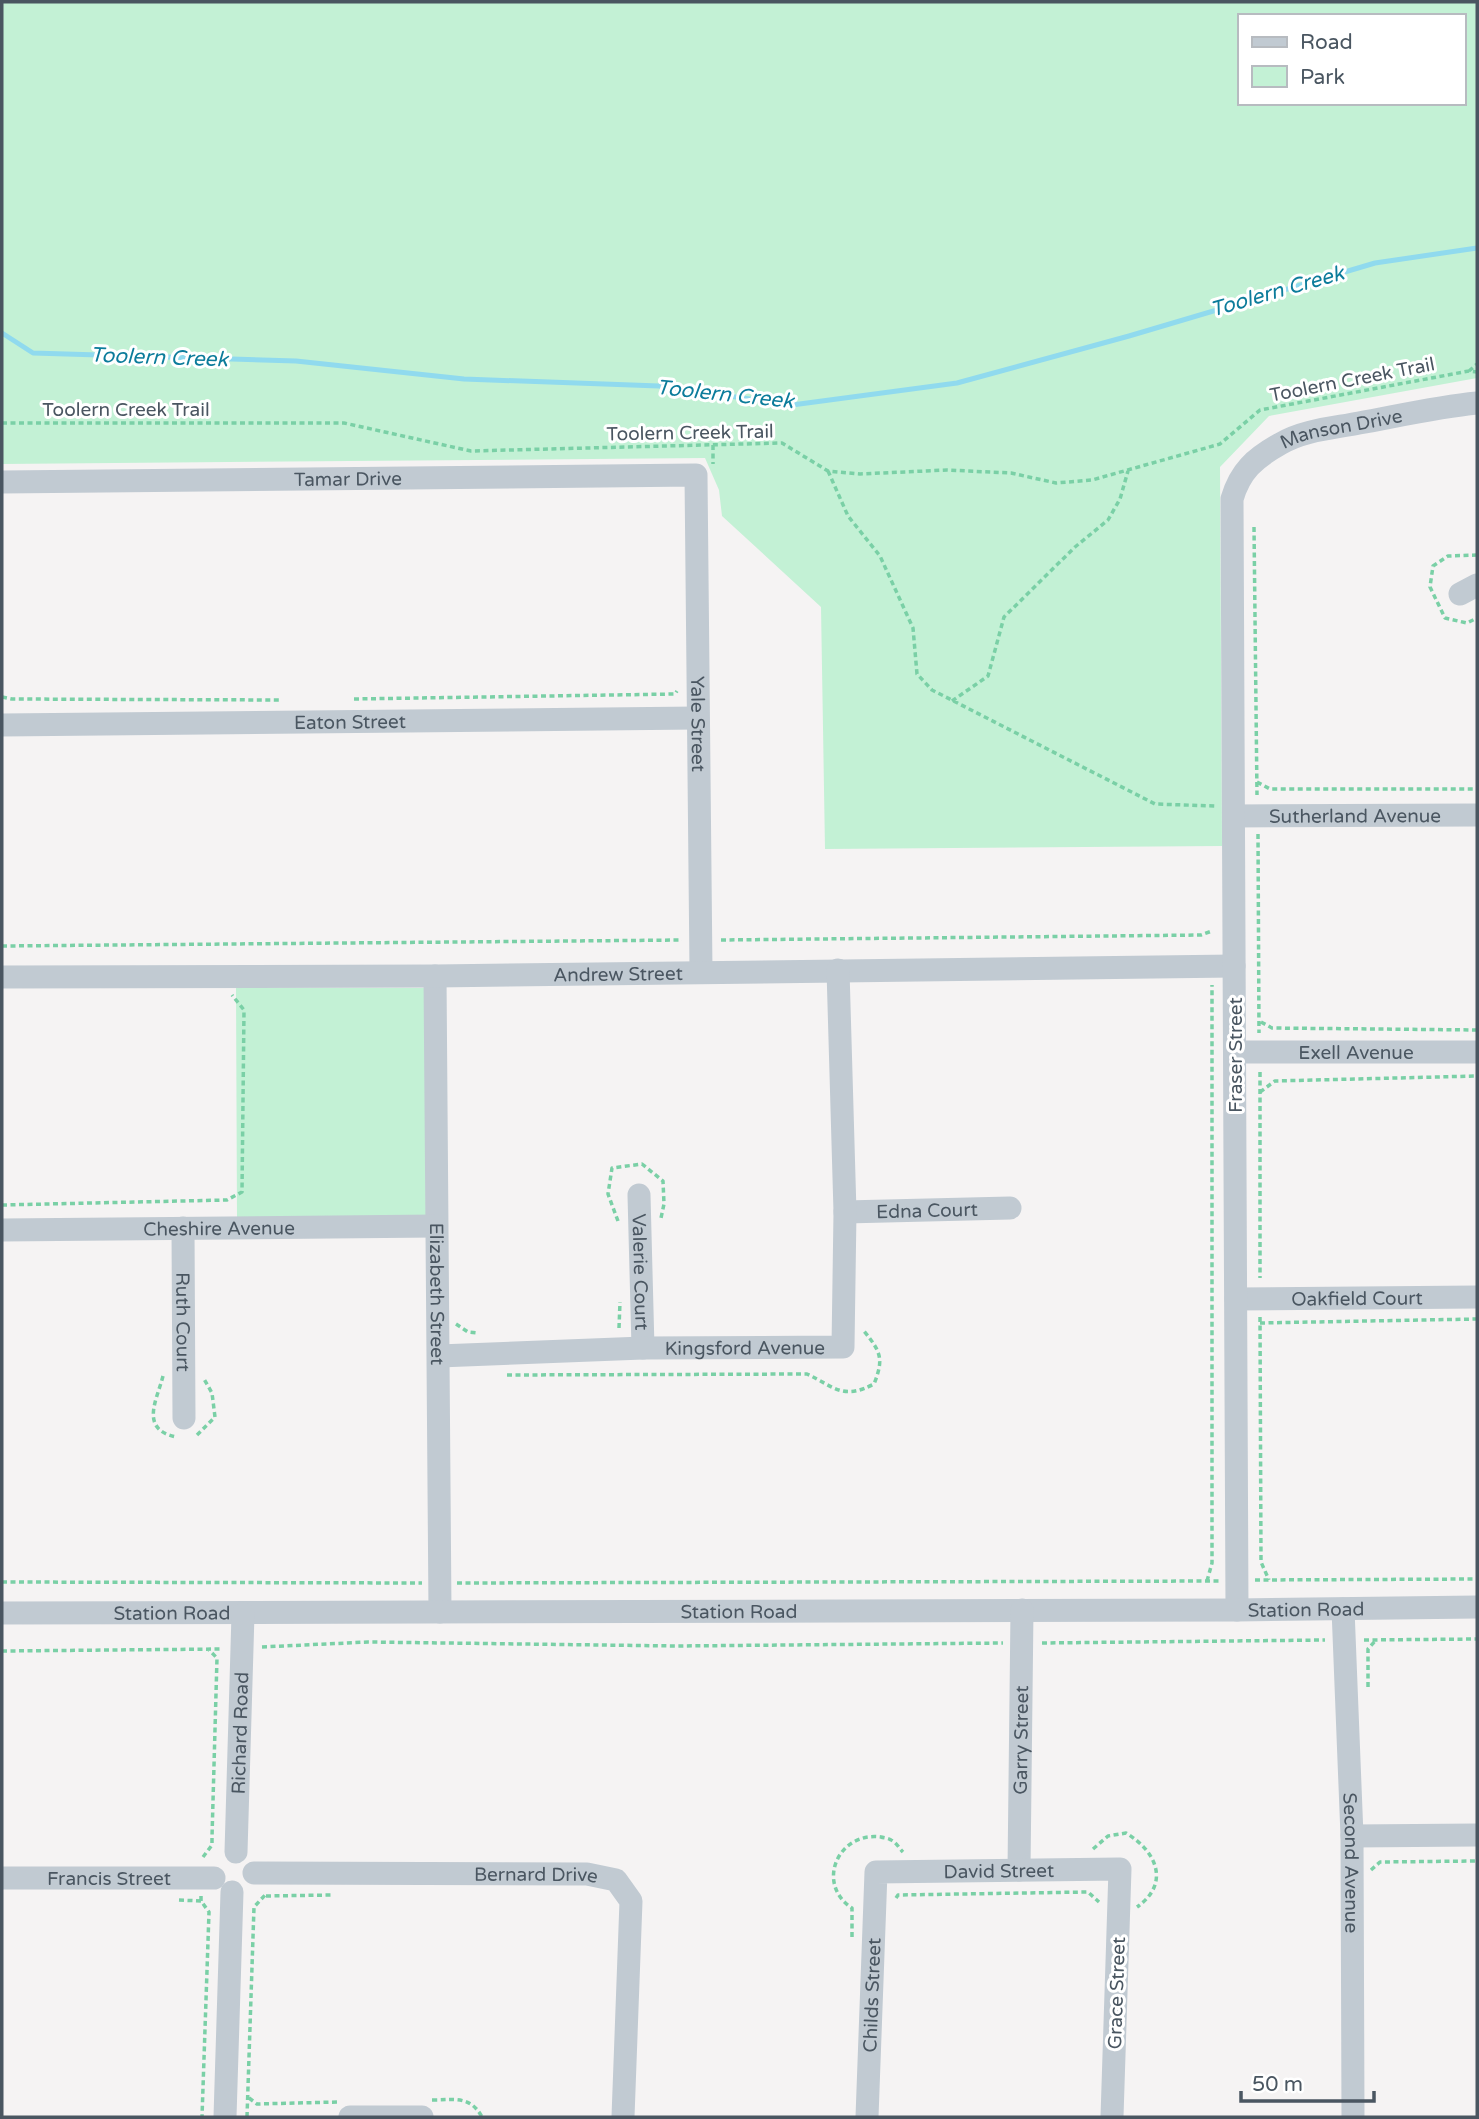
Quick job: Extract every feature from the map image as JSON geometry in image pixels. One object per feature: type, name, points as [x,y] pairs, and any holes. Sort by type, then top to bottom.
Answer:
[{"type":"street","name":"Manson Drive","points":[[1232,499],[1238,480],[1257,460],[1283,442],[1316,431],[1451,405],[1477,403]]},
{"type":"street","name":"Tamar Drive","points":[[2,482],[696,475]]},
{"type":"street","name":"Yale Street","points":[[696,475],[687,936],[701,971]]},
{"type":"street","name":"Fraser Street","points":[[1232,499],[1234,811],[1223,976],[1235,1052],[1237,1610]]},
{"type":"street","name":"Eaton Street","points":[[2,725],[690,718]]},
{"type":"street","name":"Sutherland Avenue","points":[[1234,811],[1258,816],[1477,815]]},
{"type":"street","name":"Andrew Street","points":[[2,977],[435,976],[838,970],[1223,976]]},
{"type":"street","name":"Kingsford Avenue","points":[[447,1356],[643,1348],[843,1347],[845,1212],[838,970]]},
{"type":"street","name":"Elizabeth Street","points":[[435,976],[436,1226],[447,1356],[444,1579],[440,1612]]},
{"type":"street","name":"Exell Avenue","points":[[1235,1052],[1477,1052]]},
{"type":"street","name":"Valerie Court","points":[[639,1195],[643,1348]]},
{"type":"street","name":"Edna Court","points":[[845,1212],[1010,1208]]},
{"type":"street","name":"Cheshire Avenue","points":[[2,1230],[436,1226]]},
{"type":"street","name":"Ruth Court","points":[[183,1228],[187,1431]]},
{"type":"street","name":"Oakfield Court","points":[[1236,1299],[1477,1297]]},
{"type":"street","name":"Station Road","points":[[2,1613],[1477,1607]]},
{"type":"street","name":"Second Avenue","points":[[1343,1609],[1352,1836],[1353,2117]]},
{"type":"street","name":"Garry Street","points":[[1019,1870],[1022,1610]]},
{"type":"street","name":"Richard Road","points":[[236,1852],[243,1614]]},
{"type":"street","points":[[1352,1836],[1477,1835]]},
{"type":"street","points":[[223,1885],[244,1889],[253,1879],[251,1861],[242,1853],[229,1852],[218,1859],[215,1865],[223,1885],[225,2117]]},
{"type":"street","name":"David Street","points":[[876,1872],[1120,1869]]},
{"type":"street","name":"Grace Street","points":[[1112,2117],[1120,1869]]},
{"type":"street","name":"Childs Street","points":[[867,2117],[876,1872]]},
{"type":"street","name":"Bernard Drive","points":[[254,1873],[587,1874],[616,1880],[631,1901],[623,2117]]},
{"type":"street","name":"Francis Street","points":[[2,1878],[223,1885]]},
{"type":"street","points":[[350,2117],[422,2117]]},
{"type":"path","points":[[1469,371],[1477,364]]},
{"type":"path","name":"Toolern Creek Trail","points":[[2,424],[344,423],[471,451],[782,443],[828,471],[860,474],[947,470],[1011,473],[1056,483],[1091,480],[1220,444],[1260,410],[1469,371],[1477,372]]},
{"type":"path","points":[[828,471],[848,516],[880,556],[913,628],[917,674],[932,690],[1155,804],[1234,811]]},
{"type":"path","points":[[952,701],[988,676],[1004,617],[1075,547],[1108,520],[1120,499],[1128,471]]},
{"type":"path","points":[[1254,520],[1260,1052],[1261,1562],[1269,1580]]},
{"type":"path","points":[[349,699],[675,694],[682,687],[690,718]]},
{"type":"path","points":[[2,697],[281,700]]},
{"type":"path","points":[[1257,782],[1270,789],[1477,789]]},
{"type":"path","points":[[2,946],[687,936],[1201,935],[1212,931],[1223,976],[1212,1563],[1207,1581]]},
{"type":"path","points":[[1223,976],[1259,986]]},
{"type":"path","points":[[2,1205],[227,1200],[242,1192],[244,1010],[231,993]]},
{"type":"path","points":[[1259,1021],[1272,1028],[1477,1030]]},
{"type":"path","points":[[1260,1092],[1275,1080],[1477,1076]]},
{"type":"path","points":[[619,1233],[618,1220],[608,1195],[612,1168],[642,1164],[663,1181],[664,1203],[660,1223]]},
{"type":"path","points":[[613,1332],[620,1328],[620,1301]]},
{"type":"path","points":[[1261,1323],[1477,1319]]},
{"type":"path","points":[[447,1356],[456,1324],[468,1332],[482,1333]]},
{"type":"path","points":[[496,1375],[807,1374],[840,1391],[856,1394],[874,1384],[882,1364],[876,1346],[863,1330]]},
{"type":"path","points":[[165,1364],[151,1413],[157,1426],[167,1436],[187,1431],[201,1434],[215,1417],[212,1393],[203,1376]]},
{"type":"path","points":[[410,1583],[444,1579]]},
{"type":"path","points":[[2,1582],[410,1583],[444,1579],[1477,1579]]},
{"type":"path","points":[[2,1651],[242,1648],[368,1643],[678,1646],[1477,1639]]},
{"type":"path","points":[[1089,1853],[1108,1836],[1126,1833],[1151,1853],[1157,1868],[1153,1888],[1134,1909]]},
{"type":"path","points":[[851,1947],[852,1908],[841,1901],[834,1886],[834,1864],[849,1843],[868,1835],[890,1839],[906,1855]]},
{"type":"path","points":[[1370,1871],[1380,1862],[1477,1861]]},
{"type":"path","points":[[890,1906],[898,1895],[1088,1892],[1100,1903]]},
{"type":"path","points":[[266,1896],[334,1895]]},
{"type":"green space","points":[[2,2],[1477,2],[1477,378],[1269,416],[1220,467],[1222,846],[825,849],[821,607],[722,516],[719,490],[705,458],[2,464]]},
{"type":"green space","points":[[236,988],[425,988],[426,1217],[237,1218]]},
{"type":"waterway","name":"Toolern Creek","points":[[2,333],[33,353],[296,361],[464,379],[659,386],[792,405],[957,383],[1129,336],[1375,263],[1477,248]]}]
